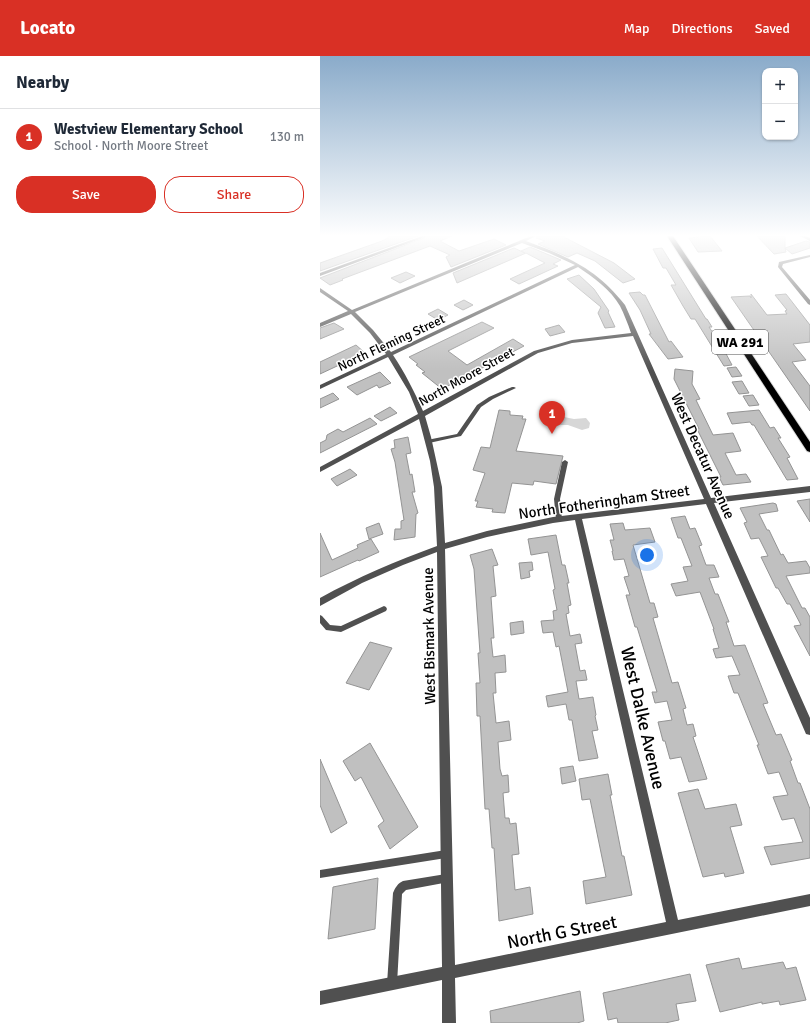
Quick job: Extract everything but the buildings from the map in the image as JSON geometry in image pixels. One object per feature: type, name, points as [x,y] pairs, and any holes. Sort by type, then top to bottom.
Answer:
[{"type":"main road","name":"WA 291","points":[[700,281],[810,449]]},
{"type":"street","points":[[320,324],[425,281]]},
{"type":"street","name":"North Fleming Street","points":[[320,387],[547,281]]},
{"type":"street","name":"West Decatur Avenue","points":[[601,281],[622,305],[810,730]]},
{"type":"street","points":[[792,281],[810,303]]},
{"type":"street","name":"West Bismark Avenue","points":[[320,290],[351,312],[377,338],[390,354],[408,385],[422,414],[430,441],[438,489],[441,548],[449,1023]]},
{"type":"street","name":"North Moore Street","points":[[320,470],[536,352],[552,345],[582,339],[634,334]]},
{"type":"street","name":"North Fotheringham Street","points":[[320,602],[373,575],[456,542],[559,519],[810,489]]},
{"type":"street","name":"West Dalke Avenue","points":[[578,517],[674,928]]},
{"type":"street","name":"North G Street","points":[[320,998],[810,900]]},
{"type":"lane","points":[[430,441],[459,436],[479,406],[491,398],[514,388]]},
{"type":"lane","points":[[559,519],[557,499],[565,462]]},
{"type":"lane","points":[[320,618],[328,628],[341,629],[384,609]]},
{"type":"lane","points":[[320,874],[446,854]]},
{"type":"lane","points":[[392,984],[398,893],[403,886],[446,879]]},
{"type":"shaded area","points":[[559,416],[574,419],[586,418],[590,423],[589,428],[582,430],[568,425],[556,425],[554,421]]},
{"type":"place","name":"Westview Elementary School","points":[[552,434]]}]
